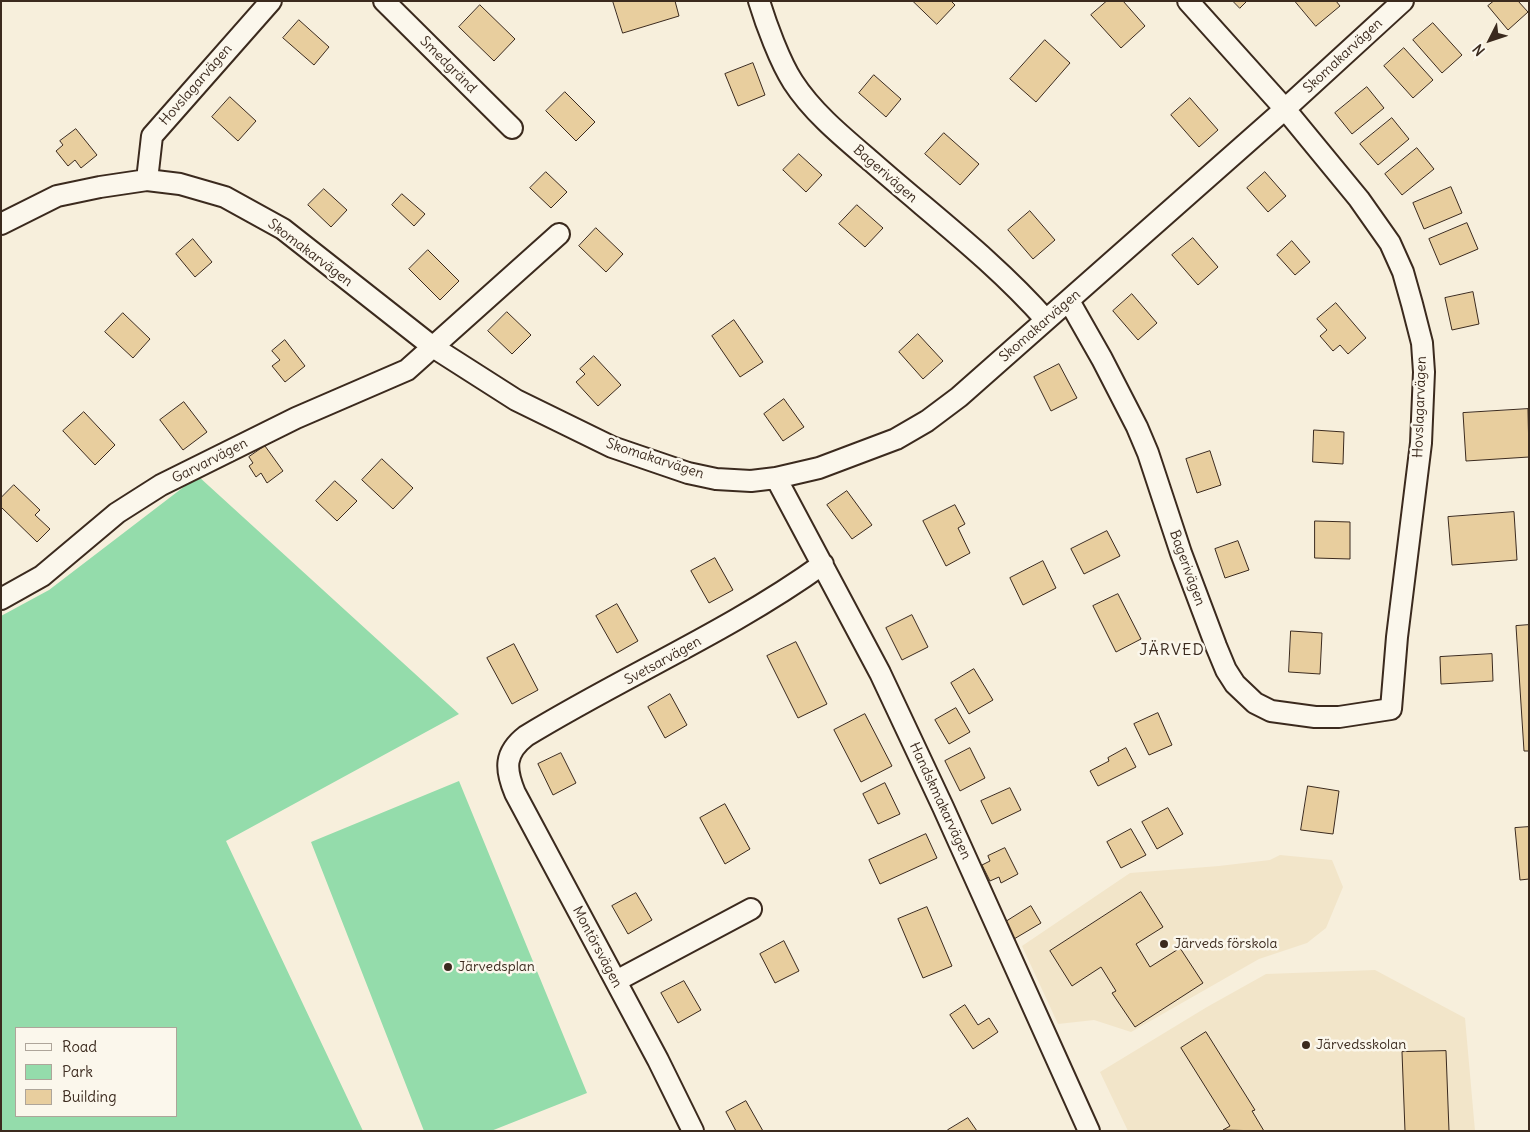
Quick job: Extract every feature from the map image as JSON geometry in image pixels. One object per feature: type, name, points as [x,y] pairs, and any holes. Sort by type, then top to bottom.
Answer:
[{"type":"street","name":"Hovslagarvägen","points":[[147,180],[152,136],[270,1]]},
{"type":"street","name":"Smedgränd","points":[[384,1],[512,128]]},
{"type":"street","name":"Bagerivägen","points":[[759,1],[788,73],[814,109],[898,185],[983,256],[1021,292],[1046,320]]},
{"type":"street","name":"Hovslagarvägen","points":[[1188,1],[1285,109],[1359,200],[1390,243],[1402,272],[1422,343],[1424,372],[1420,443],[1397,638],[1391,709]]},
{"type":"street","name":"Skomakarvägen","points":[[1,224],[57,196],[147,180],[180,184],[225,197],[283,229],[433,347],[516,400],[612,447],[688,473],[716,479],[751,481],[776,478],[819,468],[896,439],[927,421],[959,397],[1285,109],[1403,1]]},
{"type":"street","name":"Garvarvägen","points":[[1,599],[42,576],[117,513],[161,485],[296,418],[407,370],[559,234]]},
{"type":"street","name":"Bagerivägen","points":[[1069,301],[1107,368],[1137,427],[1216,646],[1226,670],[1235,684],[1255,703],[1271,711],[1339,718],[1391,709]]},
{"type":"street","name":"Handskmakarvägen","points":[[776,478],[824,564],[880,673],[947,816],[1089,1131]]},
{"type":"street","name":"Svetsarvägen","points":[[508,761],[514,746],[526,736],[729,624],[789,589],[824,564]]},
{"type":"street","name":"Montörsvägen","points":[[508,761],[508,772],[515,792],[658,1060],[693,1131]]},
{"type":"street","points":[[616,981],[751,909]]},
{"type":"shaded area","name":"Järveds förskola","points":[[1280,855],[1332,860],[1343,887],[1326,928],[1307,943],[1259,959],[1131,1032],[1094,1020],[1058,1024],[1022,946],[1130,873],[1270,860]]},
{"type":"shaded area","name":"Järvedsskolan","points":[[1375,970],[1465,1018],[1475,1131],[1128,1131],[1100,1072],[1207,1007],[1266,974]]},
{"type":"green space","points":[[198,476],[459,714],[226,841],[363,1131],[1,1131],[1,616],[49,590]]},
{"type":"green space","name":"Järvedsplan","points":[[459,781],[587,1093],[491,1131],[424,1131],[311,842]]},
{"type":"building","points":[[613,1],[675,1],[679,16],[623,33]]},
{"type":"building","points":[[913,1],[951,1],[955,5],[937,24]]},
{"type":"building","points":[[1107,1],[1123,1],[1145,26],[1121,48],[1091,15]]},
{"type":"building","points":[[1233,1],[1247,1],[1240,8]]},
{"type":"building","points":[[1295,1],[1336,1],[1340,6],[1316,26]]},
{"type":"building","points":[[1494,1],[1518,1],[1528,12],[1508,30],[1488,6]]},
{"type":"building","points":[[480,5],[515,39],[494,61],[459,27]]},
{"type":"building","points":[[299,20],[329,47],[314,65],[283,38]]},
{"type":"building","points":[[1433,23],[1462,55],[1442,73],[1413,40]]},
{"type":"building","points":[[1045,40],[1070,63],[1036,102],[1010,79]]},
{"type":"building","points":[[1404,48],[1433,80],[1413,98],[1384,66]]},
{"type":"building","points":[[753,63],[765,95],[738,106],[725,74]]},
{"type":"building","points":[[874,75],[901,99],[886,117],[859,93]]},
{"type":"building","points":[[1367,87],[1384,108],[1352,134],[1335,113]]},
{"type":"building","points":[[565,92],[595,122],[576,141],[546,111]]},
{"type":"building","points":[[230,97],[256,121],[238,141],[212,117]]},
{"type":"building","points":[[1190,98],[1218,130],[1199,147],[1171,115]]},
{"type":"building","points":[[1392,118],[1409,139],[1378,165],[1360,144]]},
{"type":"building","points":[[76,129],[97,155],[81,168],[75,160],[68,166],[56,151],[63,145],[60,141]]},
{"type":"building","points":[[944,133],[979,164],[960,185],[925,154]]},
{"type":"building","points":[[1417,148],[1434,169],[1402,195],[1385,174]]},
{"type":"building","points":[[799,154],[822,175],[806,192],[783,170]]},
{"type":"building","points":[[546,172],[567,192],[551,208],[530,188]]},
{"type":"building","points":[[1265,172],[1286,196],[1268,212],[1247,188]]},
{"type":"building","points":[[1451,187],[1462,213],[1424,229],[1413,203]]},
{"type":"building","points":[[324,189],[347,210],[331,227],[308,205]]},
{"type":"building","points":[[402,194],[425,214],[414,226],[392,205]]},
{"type":"building","points":[[857,205],[883,228],[865,247],[839,224]]},
{"type":"building","points":[[1030,211],[1055,240],[1033,259],[1008,230]]},
{"type":"building","points":[[1467,223],[1478,249],[1440,265],[1429,239]]},
{"type":"building","points":[[596,228],[623,254],[606,272],[579,246]]},
{"type":"building","points":[[1193,238],[1218,267],[1198,285],[1172,255]]},
{"type":"building","points":[[193,239],[212,262],[195,277],[176,254]]},
{"type":"building","points":[[1292,241],[1310,262],[1295,275],[1277,255]]},
{"type":"building","points":[[428,250],[459,281],[440,300],[409,269]]},
{"type":"building","points":[[1473,292],[1479,324],[1452,330],[1445,298]]},
{"type":"building","points":[[1132,294],[1157,323],[1138,340],[1113,311]]},
{"type":"building","points":[[1336,303],[1366,338],[1348,354],[1340,345],[1333,351],[1320,336],[1327,330],[1317,319]]},
{"type":"building","points":[[507,312],[531,335],[512,354],[488,331]]},
{"type":"building","points":[[123,313],[150,339],[133,358],[105,332]]},
{"type":"building","points":[[734,320],[763,362],[740,377],[712,336]]},
{"type":"building","points":[[918,334],[943,361],[923,379],[899,352]]},
{"type":"building","points":[[285,340],[305,366],[285,382],[272,366],[280,360],[272,351]]},
{"type":"building","points":[[594,356],[621,385],[598,406],[576,382],[585,374],[580,369]]},
{"type":"building","points":[[1059,364],[1077,398],[1051,411],[1034,377]]},
{"type":"building","points":[[784,399],[804,427],[783,441],[764,414]]},
{"type":"building","points":[[184,402],[207,432],[183,450],[160,420]]},
{"type":"building","points":[[1528,409],[1529,457],[1466,461],[1463,413]]},
{"type":"building","points":[[84,412],[115,445],[95,465],[63,431]]},
{"type":"building","points":[[1314,430],[1344,432],[1343,464],[1313,462]]},
{"type":"building","points":[[265,446],[283,471],[267,483],[261,473],[256,477],[249,466],[253,463],[249,457]]},
{"type":"building","points":[[1210,451],[1221,485],[1197,493],[1186,459]]},
{"type":"building","points":[[382,459],[413,488],[393,509],[362,480]]},
{"type":"building","points":[[335,481],[357,501],[337,521],[316,501]]},
{"type":"building","points":[[14,485],[40,510],[35,515],[50,529],[37,542],[1,507],[1,498]]},
{"type":"building","points":[[847,491],[872,525],[852,539],[827,505]]},
{"type":"building","points":[[955,505],[965,524],[958,528],[970,553],[946,566],[923,521]]},
{"type":"building","points":[[1514,512],[1517,560],[1452,565],[1448,517]]},
{"type":"building","points":[[1315,521],[1350,522],[1350,559],[1315,558]]},
{"type":"building","points":[[1107,531],[1120,556],[1084,574],[1071,549]]},
{"type":"building","points":[[1238,541],[1249,570],[1225,578],[1215,549]]},
{"type":"building","points":[[715,558],[733,590],[709,603],[691,571]]},
{"type":"building","points":[[1043,561],[1056,588],[1023,605],[1010,578]]},
{"type":"building","points":[[1118,594],[1141,639],[1116,652],[1093,606]]},
{"type":"building","points":[[617,604],[638,641],[617,653],[596,616]]},
{"type":"building","points":[[912,615],[928,647],[902,660],[886,628]]},
{"type":"building","points":[[1529,625],[1529,751],[1524,751],[1516,626]]},
{"type":"building","points":[[1291,631],[1322,633],[1320,674],[1289,672]]},
{"type":"building","points":[[796,642],[827,704],[798,718],[767,656]]},
{"type":"building","points":[[514,644],[538,690],[512,704],[487,658]]},
{"type":"building","points":[[1492,654],[1493,681],[1441,684],[1440,657]]},
{"type":"building","points":[[974,669],[993,700],[969,714],[951,683]]},
{"type":"building","points":[[670,694],[687,725],[665,738],[648,707]]},
{"type":"building","points":[[956,708],[970,732],[949,744],[935,720]]},
{"type":"building","points":[[1158,713],[1172,745],[1149,755],[1134,724]]},
{"type":"building","points":[[865,714],[892,766],[861,782],[834,730]]},
{"type":"building","points":[[970,748],[985,778],[960,791],[945,761]]},
{"type":"building","points":[[1126,748],[1136,767],[1098,786],[1090,771],[1109,761],[1108,758]]},
{"type":"building","points":[[561,753],[576,783],[553,795],[538,764]]},
{"type":"building","points":[[885,783],[900,814],[878,824],[863,794]]},
{"type":"building","points":[[1308,786],[1339,791],[1333,834],[1301,830]]},
{"type":"building","points":[[1010,788],[1021,810],[992,824],[981,801]]},
{"type":"building","points":[[725,804],[750,849],[725,864],[700,818]]},
{"type":"building","points":[[1168,808],[1183,834],[1157,849],[1142,822]]},
{"type":"building","points":[[1529,827],[1529,879],[1520,880],[1515,828]]},
{"type":"building","points":[[1131,829],[1146,855],[1121,868],[1107,842]]},
{"type":"building","points":[[926,834],[937,858],[880,884],[869,860]]},
{"type":"building","points":[[1005,848],[1018,874],[1001,883],[999,877],[990,881],[982,865],[990,861],[988,856]]},
{"type":"building","points":[[1141,892],[1163,927],[1136,944],[1150,967],[1180,948],[1203,983],[1135,1027],[1112,993],[1116,991],[1101,967],[1072,986],[1050,951]]},
{"type":"building","points":[[636,893],[652,920],[628,934],[612,906]]},
{"type":"building","points":[[1031,906],[1041,923],[1014,939],[1004,923]]},
{"type":"building","points":[[927,907],[952,966],[923,978],[898,919]]},
{"type":"building","points":[[784,941],[799,971],[775,983],[760,954]]},
{"type":"building","points":[[684,981],[701,1010],[678,1023],[661,993]]},
{"type":"building","points":[[965,1005],[978,1025],[989,1018],[998,1032],[973,1049],[950,1015]]},
{"type":"building","points":[[1206,1032],[1255,1110],[1252,1111],[1264,1131],[1223,1130],[1230,1126],[1181,1048]]},
{"type":"building","points":[[1446,1051],[1449,1131],[1405,1131],[1402,1052]]},
{"type":"building","points":[[746,1101],[763,1131],[736,1131],[726,1112]]},
{"type":"building","points":[[968,1118],[977,1131],[948,1130]]},
{"type":"place","name":"Järveds förskola","points":[[1164,944]]},
{"type":"place","name":"Järvedsplan","points":[[448,967]]},
{"type":"place","name":"Järvedsskolan","points":[[1306,1045]]},
{"type":"district","name":"JÄRVED","points":[[1172,650]]}]
